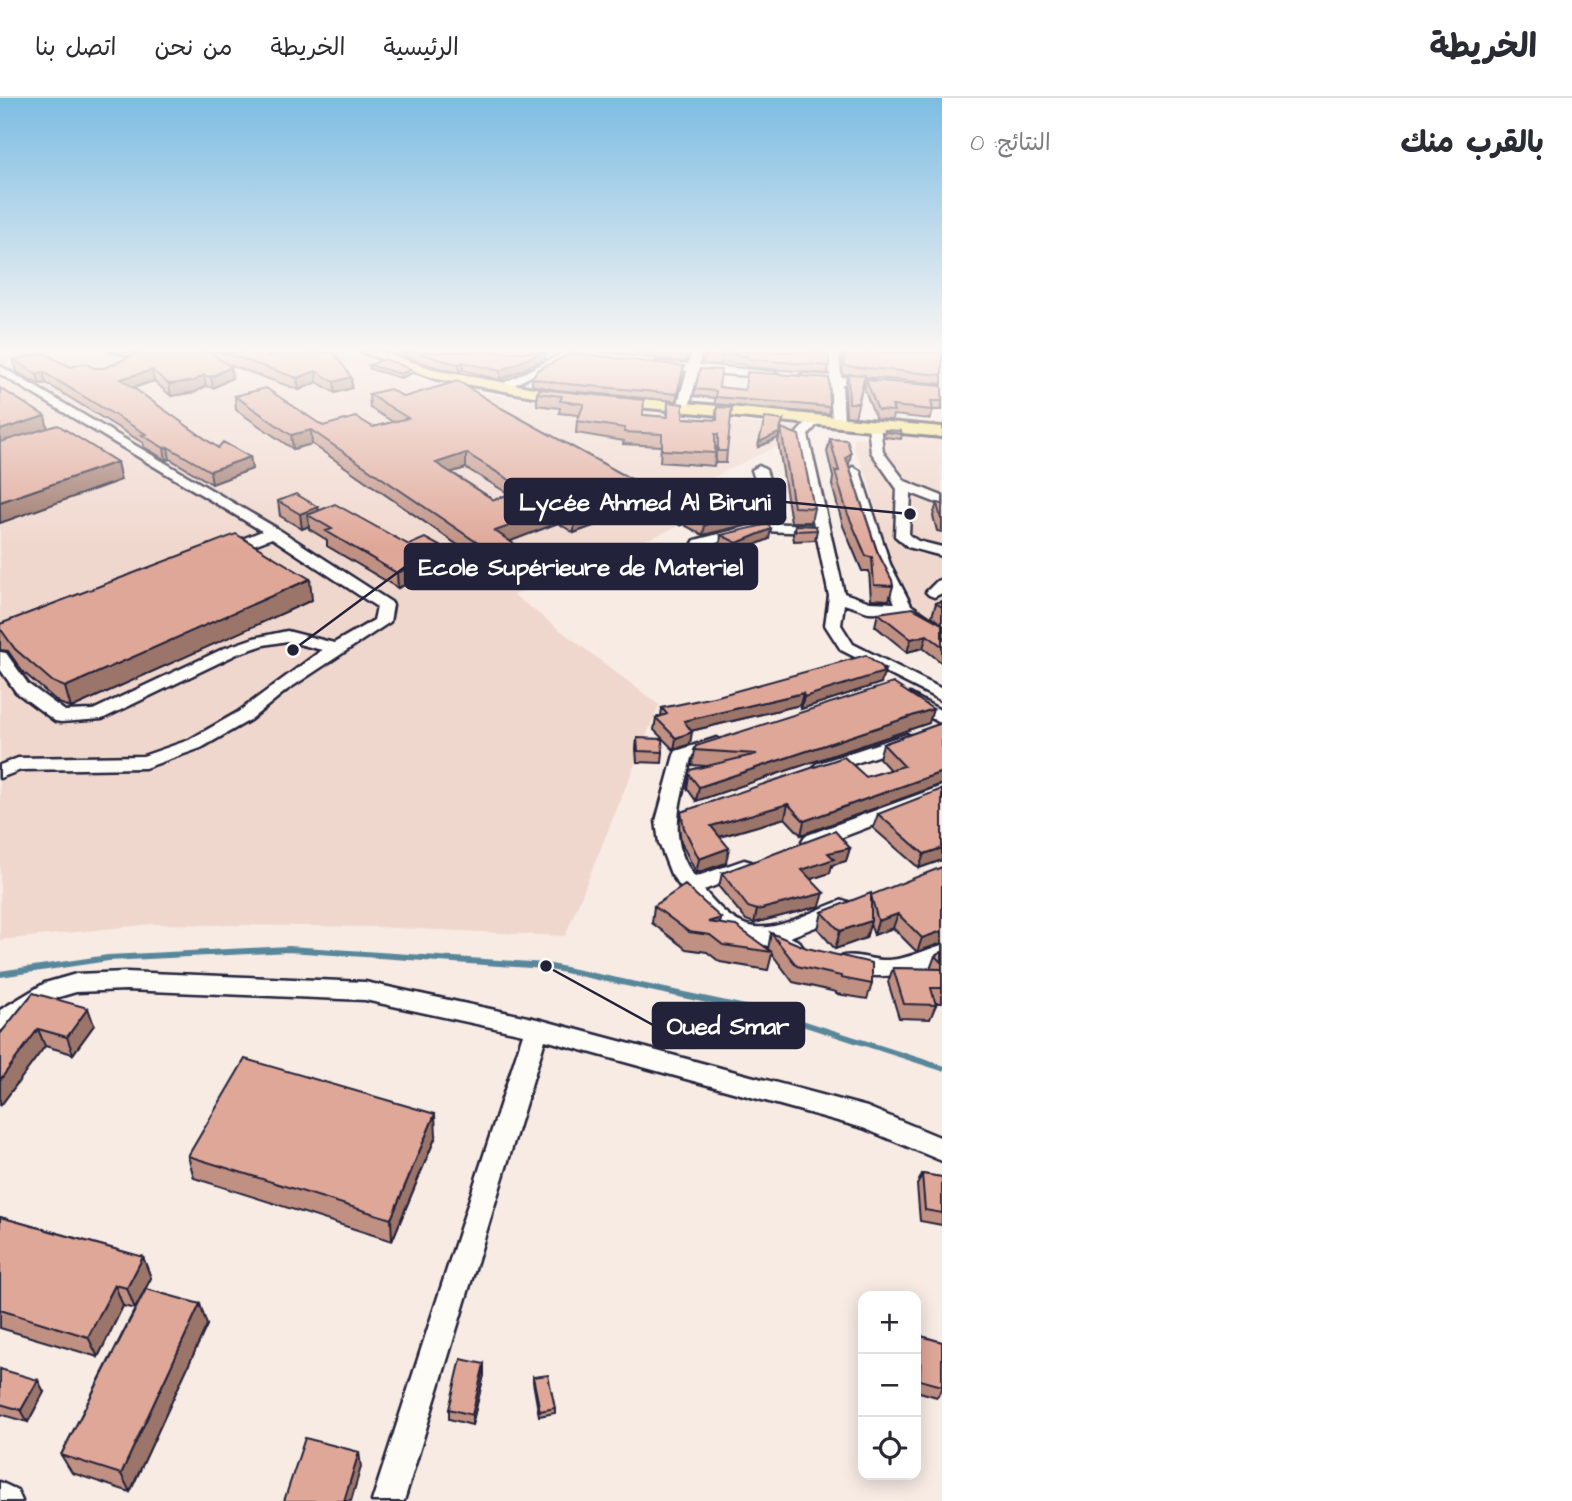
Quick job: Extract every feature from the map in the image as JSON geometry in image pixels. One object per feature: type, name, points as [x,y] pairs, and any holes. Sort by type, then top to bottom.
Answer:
[{"type":"main road","points":[[789,417],[942,432]]},
{"type":"street","points":[[0,772],[18,764],[145,762],[195,744],[244,716],[281,686],[382,622],[385,605],[273,532],[73,417]]},
{"type":"street","points":[[838,417],[838,422]]},
{"type":"street","points":[[815,420],[802,434],[837,596],[833,625],[848,647],[942,696]]},
{"type":"street","points":[[874,425],[877,452],[904,489],[902,537],[914,544],[942,552]]},
{"type":"street","points":[[759,470],[777,527]]},
{"type":"street","points":[[853,471],[883,564],[905,608],[942,634]]},
{"type":"street","points":[[901,484],[942,500]]},
{"type":"street","points":[[681,520],[708,507],[771,504]]},
{"type":"street","points":[[905,507],[942,511]]},
{"type":"street","points":[[700,544],[746,530],[777,527],[821,529]]},
{"type":"street","points":[[208,558],[273,532]]},
{"type":"street","points":[[837,596],[868,607],[905,608]]},
{"type":"street","points":[[0,657],[22,688],[61,717],[96,715],[231,651],[260,642],[287,636],[336,649]]},
{"type":"street","points":[[891,688],[942,719]]},
{"type":"street","points":[[811,772],[942,728]]},
{"type":"street","points":[[735,738],[683,755],[666,821],[669,843],[690,887],[714,917],[744,934],[769,937],[821,957],[874,970],[905,969],[942,953]]},
{"type":"street","points":[[790,849],[942,792]]},
{"type":"street","points":[[666,821],[692,812]]},
{"type":"street","points":[[690,887],[765,859]]},
{"type":"street","points":[[769,937],[868,898]]},
{"type":"street","points":[[0,1022],[45,992],[76,983],[127,981],[365,991],[537,1028],[867,1118],[942,1150]]},
{"type":"street","points":[[388,1501],[537,1028]]},
{"type":"street","points":[[0,1498],[6,1501]]},
{"type":"shaded area","points":[[0,417],[693,417],[812,429],[689,489],[695,503],[677,527],[514,595],[659,705],[565,936],[375,927],[152,924],[0,940]]},
{"type":"shaded area","points":[[887,432],[942,437],[942,616],[931,618],[910,600],[891,567],[867,476],[854,449],[854,437],[887,440]]},
{"type":"building","points":[[0,417],[40,417],[0,430]]},
{"type":"building","points":[[119,417],[175,417],[218,448],[223,442],[250,457],[210,471],[142,435],[146,434]]},
{"type":"building","points":[[266,417],[310,417],[323,426],[357,417],[373,427],[408,418],[518,417],[633,480],[597,492],[616,503],[575,518],[559,508],[495,531],[514,544],[491,552],[311,430],[291,435]],"holes":[[[466,453],[524,489],[494,500],[436,463]]]},
{"type":"building","points":[[578,417],[717,420],[717,417],[731,417],[727,451],[718,451],[718,434],[715,434],[715,453],[662,450],[662,434],[624,432],[625,428],[577,421]]},
{"type":"building","points":[[765,418],[783,420],[779,433],[759,442]]},
{"type":"building","points":[[58,425],[117,462],[0,502],[0,442]]},
{"type":"building","points":[[781,428],[799,435],[814,508],[794,507]]},
{"type":"building","points":[[885,430],[901,431],[902,434],[886,432]]},
{"type":"building","points":[[830,439],[847,440],[851,453],[846,458],[877,551],[893,586],[874,585],[872,557],[866,556],[847,512],[835,471],[839,471]]},
{"type":"building","points":[[296,494],[318,507],[300,514],[278,501]]},
{"type":"building","points":[[758,501],[762,511],[705,525],[688,516],[720,504]]},
{"type":"building","points":[[937,503],[942,504],[942,519],[941,519]]},
{"type":"building","points":[[335,504],[409,545],[425,538],[447,550],[397,573],[326,531],[332,529],[308,515]]},
{"type":"building","points":[[768,524],[771,529],[737,543],[721,535]]},
{"type":"building","points":[[795,525],[816,526],[817,530],[796,531]]},
{"type":"building","points":[[236,534],[310,579],[65,687],[53,682],[15,649],[0,630],[0,624]]},
{"type":"building","points":[[913,608],[942,624],[942,646],[927,635],[911,639],[878,613]]},
{"type":"building","points":[[866,655],[885,669],[882,670],[884,672],[804,697],[803,693],[684,721],[692,732],[676,738],[656,718],[667,714],[662,708],[718,696]]},
{"type":"building","points":[[893,683],[933,709],[699,787],[689,774],[690,770],[757,754],[694,750],[696,746]]},
{"type":"building","points":[[942,723],[942,772],[804,821],[788,804],[711,826],[729,848],[699,859],[684,828],[681,812],[844,757],[866,777],[904,766],[883,744]]},
{"type":"building","points":[[637,738],[662,739],[663,752],[638,751]]},
{"type":"building","points":[[942,789],[942,848],[924,854],[878,814]]},
{"type":"building","points":[[835,831],[850,848],[828,853],[834,859],[802,870],[824,893],[757,910],[748,907],[722,873]]},
{"type":"building","points":[[942,867],[942,931],[922,938],[898,914],[878,921],[871,895]]},
{"type":"building","points":[[685,885],[721,918],[708,922],[736,926],[772,952],[723,945],[710,935],[689,932],[654,906]]},
{"type":"building","points":[[871,893],[871,921],[840,931],[822,912]]},
{"type":"building","points":[[771,933],[807,948],[872,963],[872,984],[797,966]]},
{"type":"building","points":[[942,952],[942,963],[935,956]]},
{"type":"building","points":[[893,968],[942,969],[942,988],[931,988],[936,1005],[904,1004]]},
{"type":"building","points":[[33,993],[88,1008],[67,1037],[38,1029],[0,1080],[0,1034]]},
{"type":"building","points":[[245,1059],[435,1114],[391,1219],[188,1156]]},
{"type":"building","points":[[922,1174],[942,1177],[942,1213],[925,1210]]},
{"type":"building","points":[[0,1217],[143,1257],[127,1288],[115,1285],[88,1337],[0,1310]]},
{"type":"building","points":[[146,1289],[200,1304],[121,1474],[61,1455]]},
{"type":"building","points":[[921,1336],[942,1342],[942,1386],[921,1380]]},
{"type":"building","points":[[461,1359],[484,1364],[472,1415],[449,1409]]},
{"type":"building","points":[[0,1369],[38,1380],[21,1410],[0,1404]]},
{"type":"building","points":[[548,1375],[555,1408],[540,1411],[533,1377]]},
{"type":"building","points":[[305,1438],[359,1452],[344,1501],[284,1501]]},
{"type":"waterway","points":[[0,974],[108,958],[289,949],[546,966],[774,1014],[942,1068]]},
{"type":"place","name":"Lycée Ahmed Al Biruni","points":[[910,514]]},
{"type":"place","name":"Ecole Supérieure de Materiel","points":[[293,650]]},
{"type":"place","name":"Oued Smar","points":[[546,966]]}]
